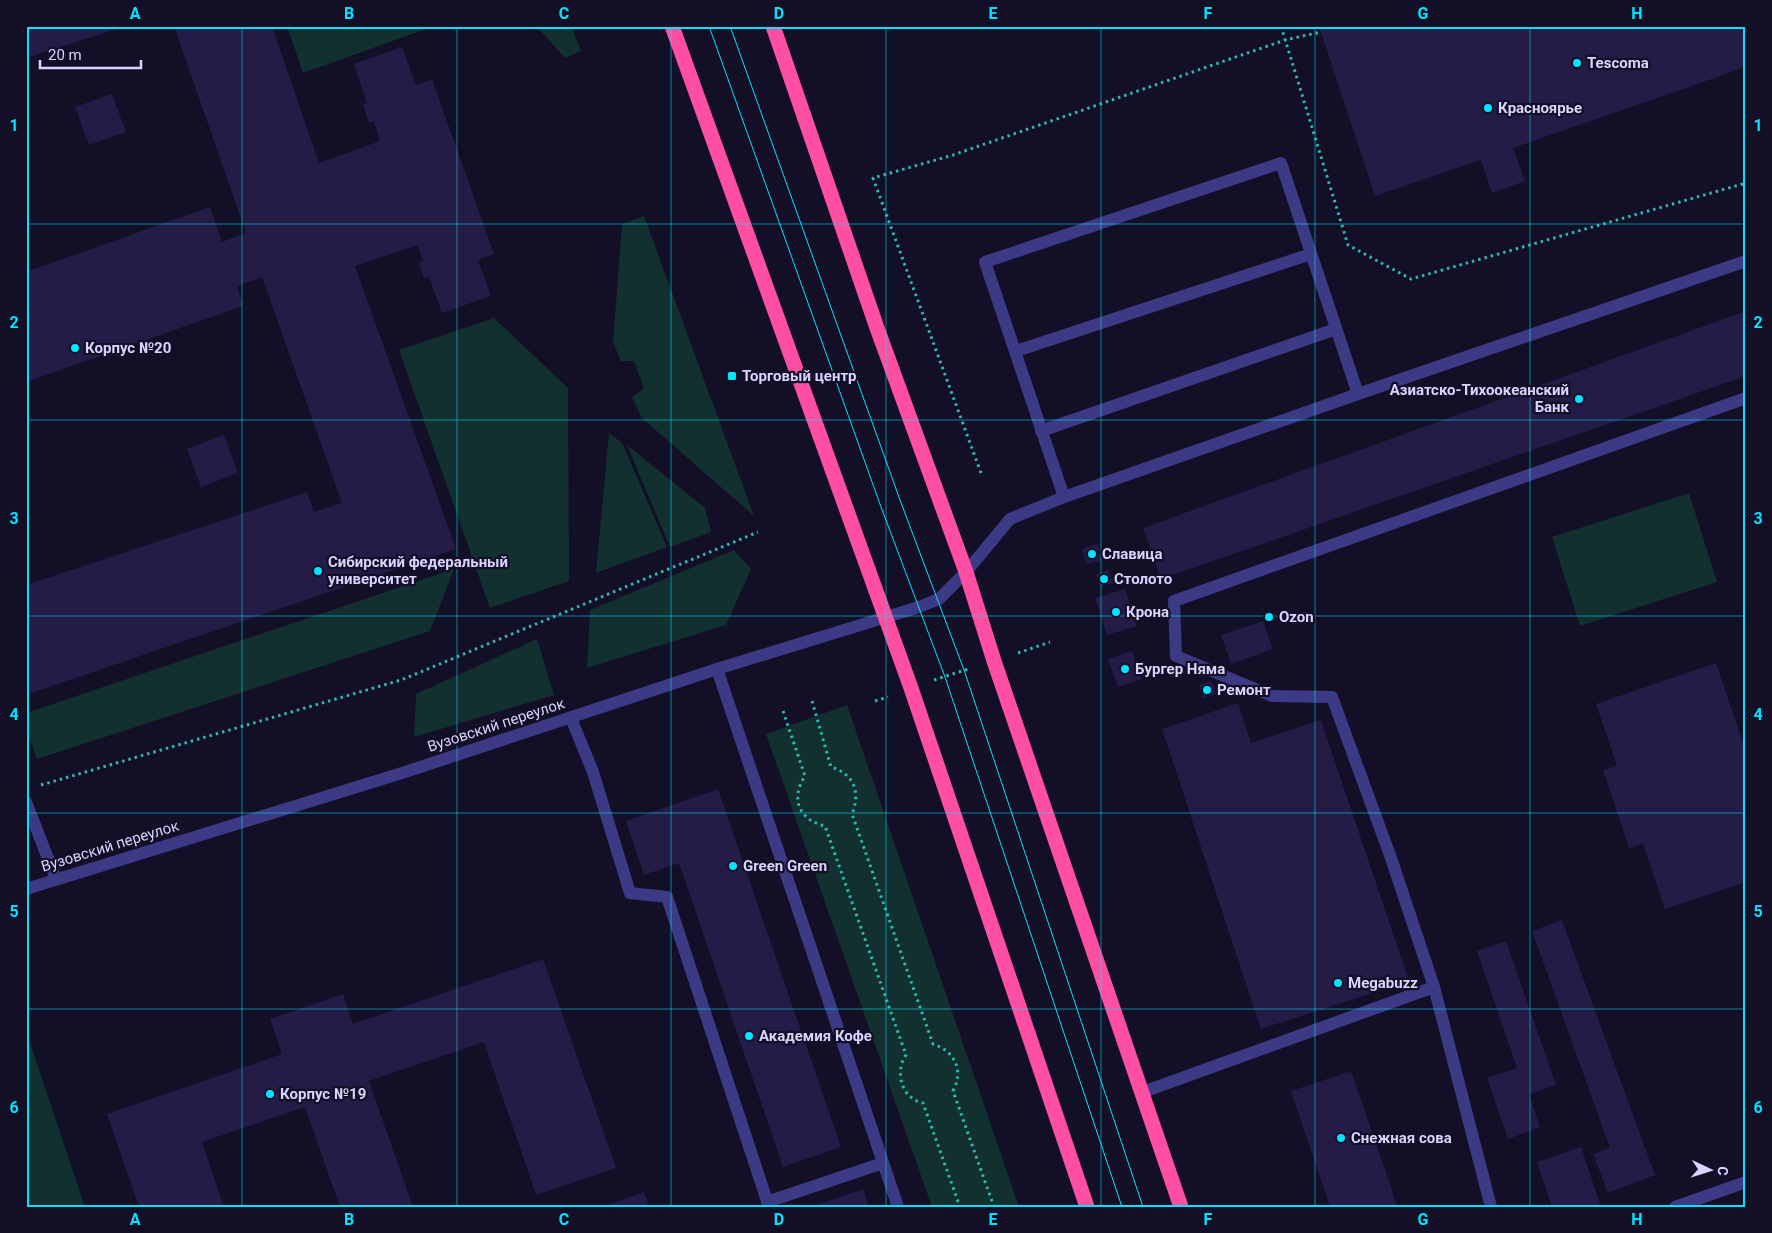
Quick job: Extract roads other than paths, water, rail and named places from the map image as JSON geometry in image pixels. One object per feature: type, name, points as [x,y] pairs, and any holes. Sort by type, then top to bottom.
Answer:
[{"type":"highway","points":[[672,26],[911,688],[1087,1207]]},
{"type":"highway","points":[[773,26],[877,328],[966,572],[994,661],[1181,1207]]},
{"type":"street","points":[[1064,497],[984,262],[1281,163],[1358,394]]},
{"type":"street","points":[[1016,352],[1311,254]]},
{"type":"street","name":"Вузовский переулок","points":[[26,889],[402,773],[717,669],[939,600],[966,572],[1010,519],[1064,497],[1746,261]]},
{"type":"street","points":[[1042,431],[1336,329]]},
{"type":"street","points":[[1491,1207],[1434,988],[1391,858],[1332,697],[1272,696],[1176,656],[1174,601],[1746,398]]},
{"type":"street","points":[[717,669],[898,1207]]},
{"type":"street","points":[[571,718],[593,772],[630,893],[667,897],[768,1204],[883,1163]]},
{"type":"street","points":[[26,802],[56,879]]},
{"type":"street","points":[[1143,1092],[1434,988]]},
{"type":"street","points":[[1674,1207],[1746,1182]]},
{"type":"tram line","points":[[709,26],[881,507],[945,677],[1122,1207]]},
{"type":"tram line","points":[[730,26],[900,500],[964,670],[1143,1207]]},
{"type":"place","name":"Tescoma","points":[[1577,63]]},
{"type":"place","name":"Красноярье","points":[[1488,108]]},
{"type":"place","name":"Корпус №20","points":[[75,348]]},
{"type":"place","name":"Торговый центр","points":[[732,376]]},
{"type":"place","name":"Азиатско-Тихоокеанский Банк","points":[[1579,399]]},
{"type":"place","name":"Славица","points":[[1092,554]]},
{"type":"place","name":"Сибирский федеральный университет","points":[[318,571]]},
{"type":"place","name":"Столото","points":[[1104,579]]},
{"type":"place","name":"Крона","points":[[1116,612]]},
{"type":"place","name":"Ozon","points":[[1269,617]]},
{"type":"place","name":"Бургер Няма","points":[[1125,669]]},
{"type":"place","name":"Ремонт","points":[[1207,690]]},
{"type":"place","name":"Green Green","points":[[733,866]]},
{"type":"place","name":"Megabuzz","points":[[1338,983]]},
{"type":"place","name":"Академия Кофе","points":[[749,1036]]},
{"type":"place","name":"Корпус №19","points":[[270,1094]]},
{"type":"place","name":"Снежная сова","points":[[1341,1138]]}]
